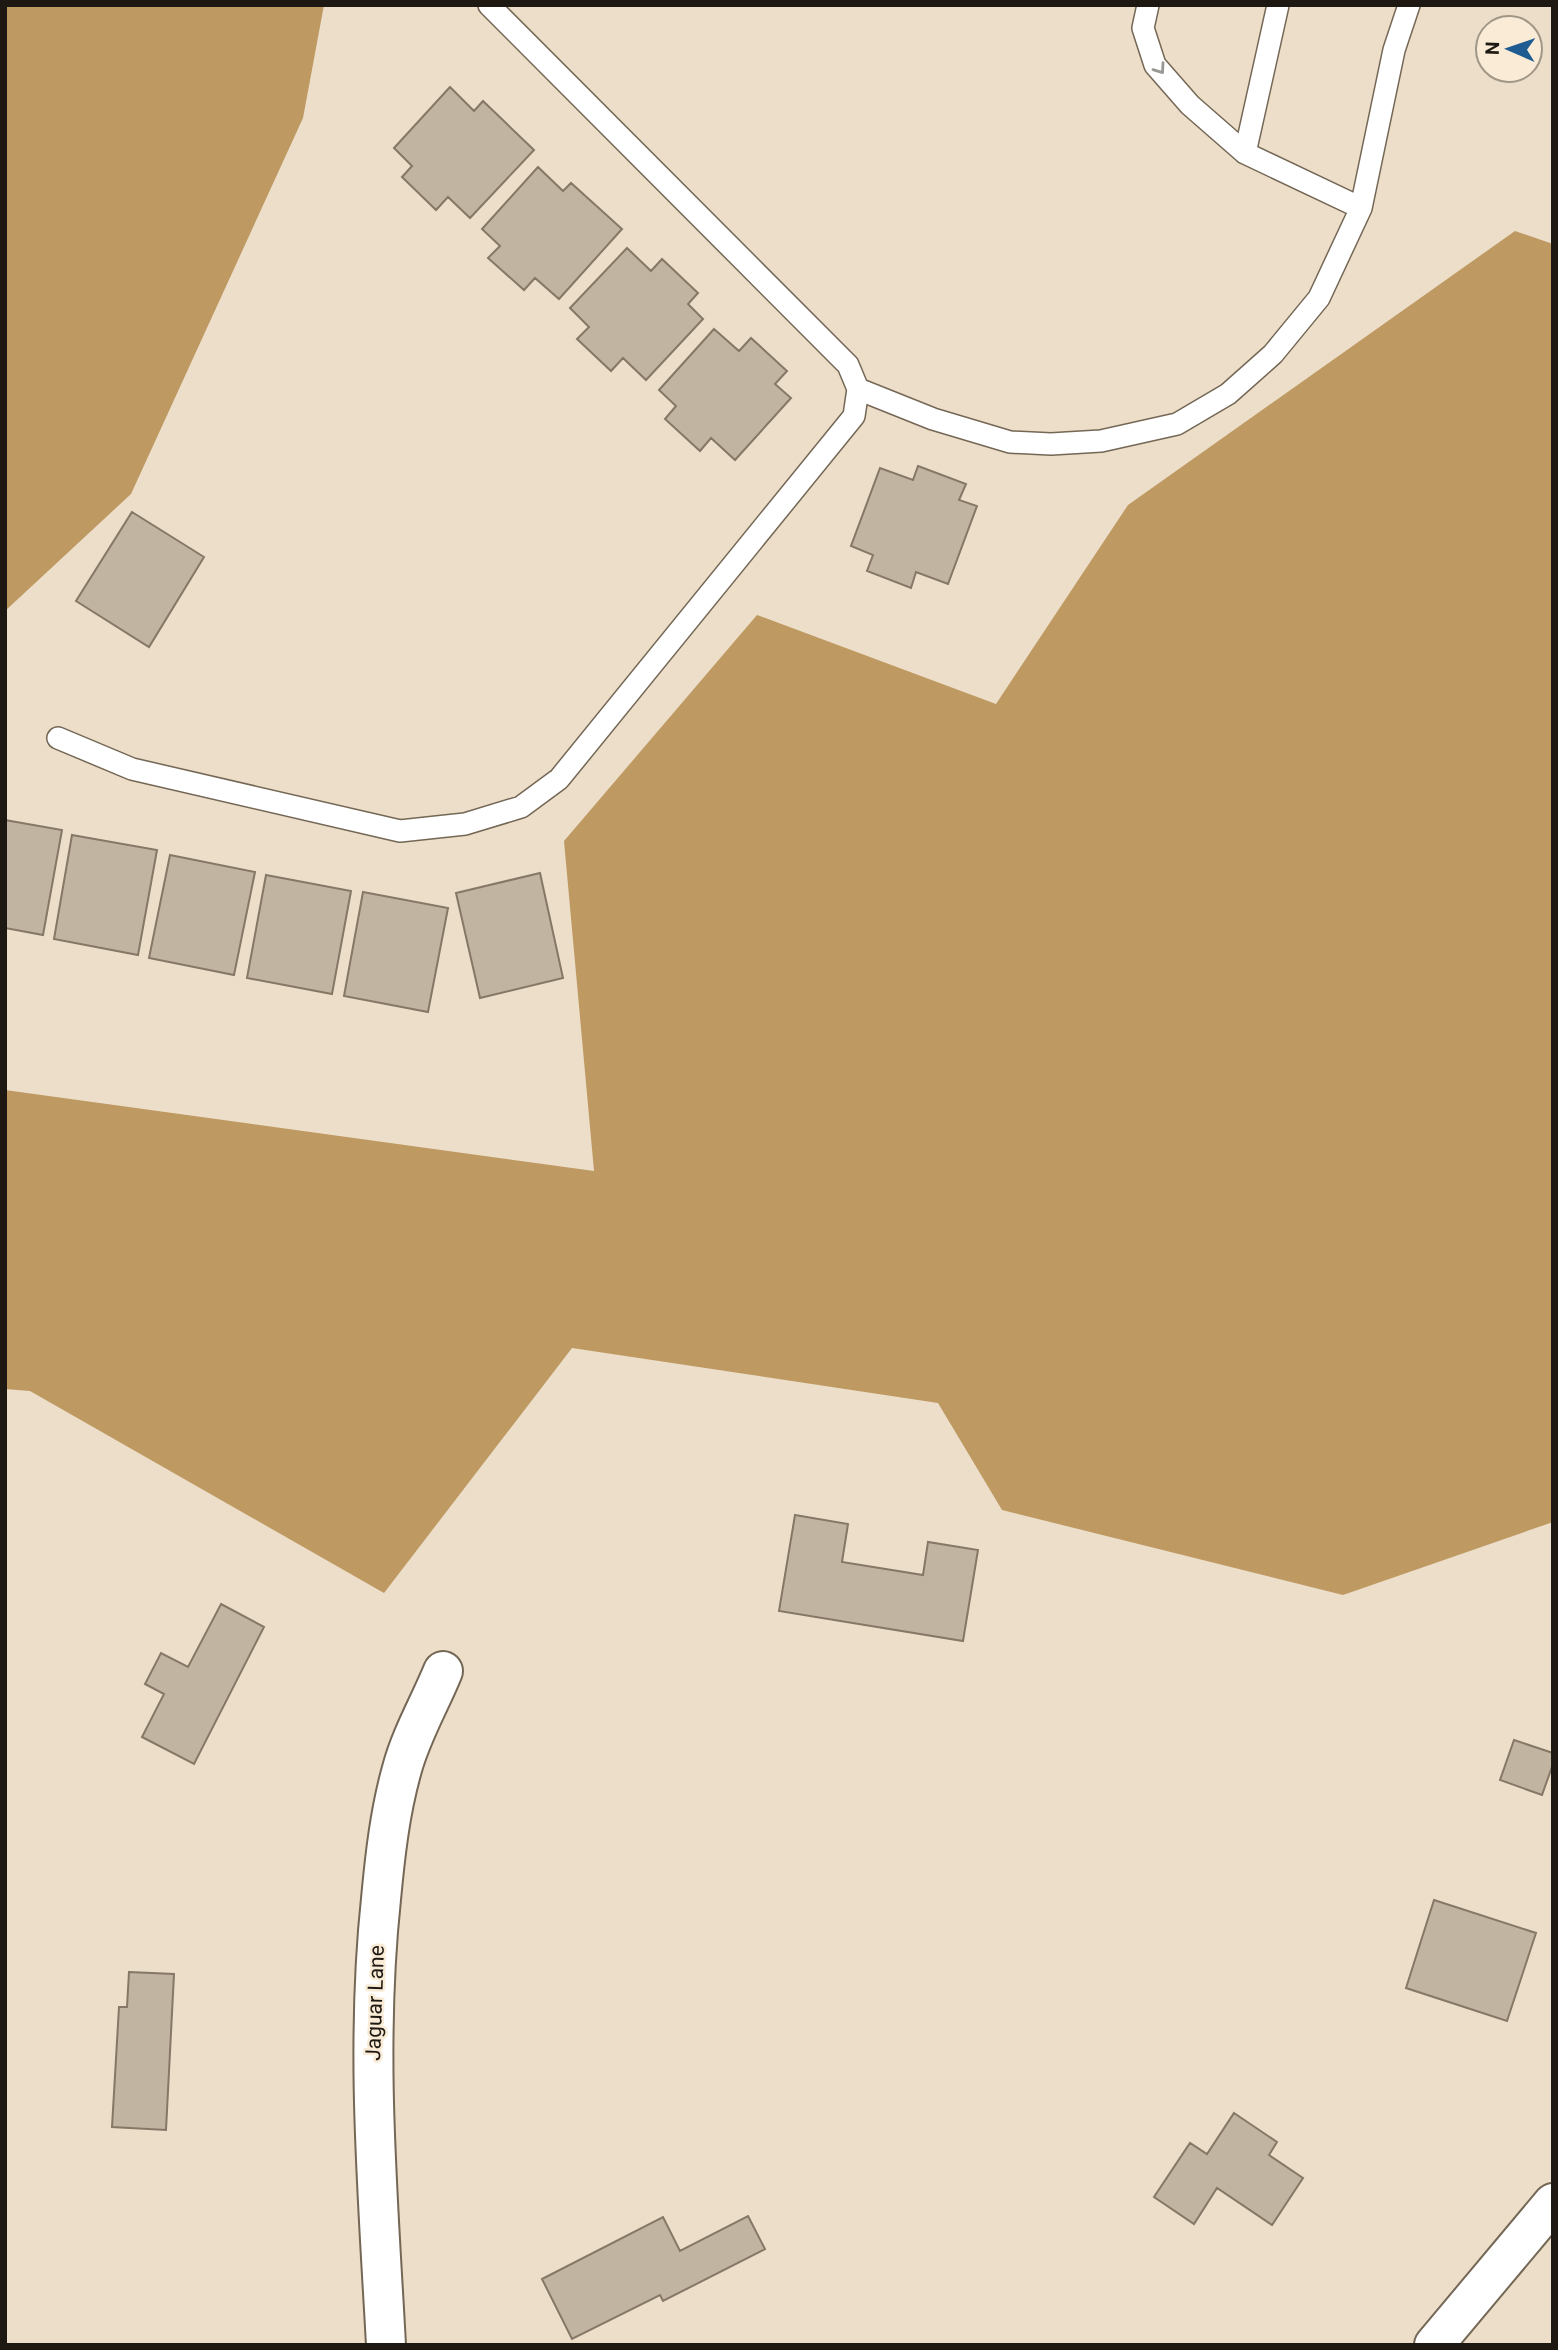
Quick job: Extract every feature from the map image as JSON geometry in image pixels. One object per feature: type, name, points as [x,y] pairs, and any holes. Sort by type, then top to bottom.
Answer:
[{"type":"street","name":"Jaguar Lane","points":[[386,2345],[375,2150],[372,2005],[377,1929],[387,1839],[402,1766],[443,1671]]},
{"type":"street","points":[[1434,2345],[1553,2203]]},
{"type":"lane","points":[[58,738],[132,769],[400,831],[465,824],[521,807],[559,779],[853,416],[858,389],[848,365],[489,5]]},
{"type":"lane","points":[[1148,5],[1143,28],[1155,65],[1190,106],[1245,153],[1361,208]]},
{"type":"lane","points":[[1245,153],[1278,5]]},
{"type":"lane","points":[[858,389],[933,419],[1010,442],[1051,444],[1101,441],[1177,424],[1228,394],[1273,354],[1319,298],[1361,208],[1394,50],[1409,5]]},
{"type":"shaded area","points":[[5,5],[324,5],[303,118],[131,494],[5,611]]},
{"type":"shaded area","points":[[1515,231],[1553,244],[1553,1522],[1343,1595],[1002,1510],[938,1403],[572,1348],[384,1593],[30,1391],[5,1389],[5,1090],[594,1171],[564,841],[757,615],[996,704],[1128,505]]},
{"type":"building","points":[[450,87],[474,111],[483,101],[534,150],[470,218],[448,197],[436,210],[402,177],[412,166],[394,148]]},
{"type":"building","points":[[538,167],[563,191],[571,183],[622,229],[559,299],[535,278],[524,290],[488,258],[500,246],[482,229]]},
{"type":"building","points":[[627,248],[651,271],[662,259],[698,293],[688,304],[703,319],[646,380],[623,358],[611,371],[577,339],[589,327],[570,308]]},
{"type":"building","points":[[714,329],[739,351],[751,338],[787,371],[775,384],[791,398],[735,460],[711,438],[700,451],[665,419],[676,406],[659,390]]},
{"type":"building","points":[[918,466],[966,484],[959,500],[977,506],[948,584],[916,572],[911,588],[867,571],[873,555],[851,546],[880,468],[913,480]]},
{"type":"building","points":[[132,512],[204,557],[149,647],[76,601]]},
{"type":"building","points":[[5,820],[62,830],[43,935],[5,928]]},
{"type":"building","points":[[72,835],[157,850],[138,955],[54,939]]},
{"type":"building","points":[[170,855],[255,872],[234,975],[149,958]]},
{"type":"building","points":[[540,873],[563,978],[480,998],[456,893]]},
{"type":"building","points":[[266,875],[351,891],[332,994],[247,978]]},
{"type":"building","points":[[363,892],[448,908],[428,1012],[344,996]]},
{"type":"building","points":[[795,1515],[848,1524],[842,1562],[923,1575],[928,1542],[978,1550],[963,1641],[779,1611]]},
{"type":"building","points":[[221,1604],[264,1627],[194,1764],[142,1737],[164,1694],[145,1684],[161,1653],[188,1667]]},
{"type":"building","points":[[1514,1740],[1553,1753],[1553,1764],[1542,1795],[1500,1780]]},
{"type":"building","points":[[1434,1900],[1536,1933],[1507,2021],[1406,1988]]},
{"type":"building","points":[[129,1972],[174,1974],[166,2130],[112,2127],[119,2007],[127,2007]]},
{"type":"building","points":[[1234,2113],[1277,2142],[1269,2155],[1303,2178],[1272,2225],[1217,2188],[1194,2224],[1154,2197],[1190,2143],[1207,2154]]},
{"type":"building","points":[[748,2216],[765,2249],[663,2301],[660,2295],[572,2339],[542,2279],[663,2217],[680,2251]]}]
